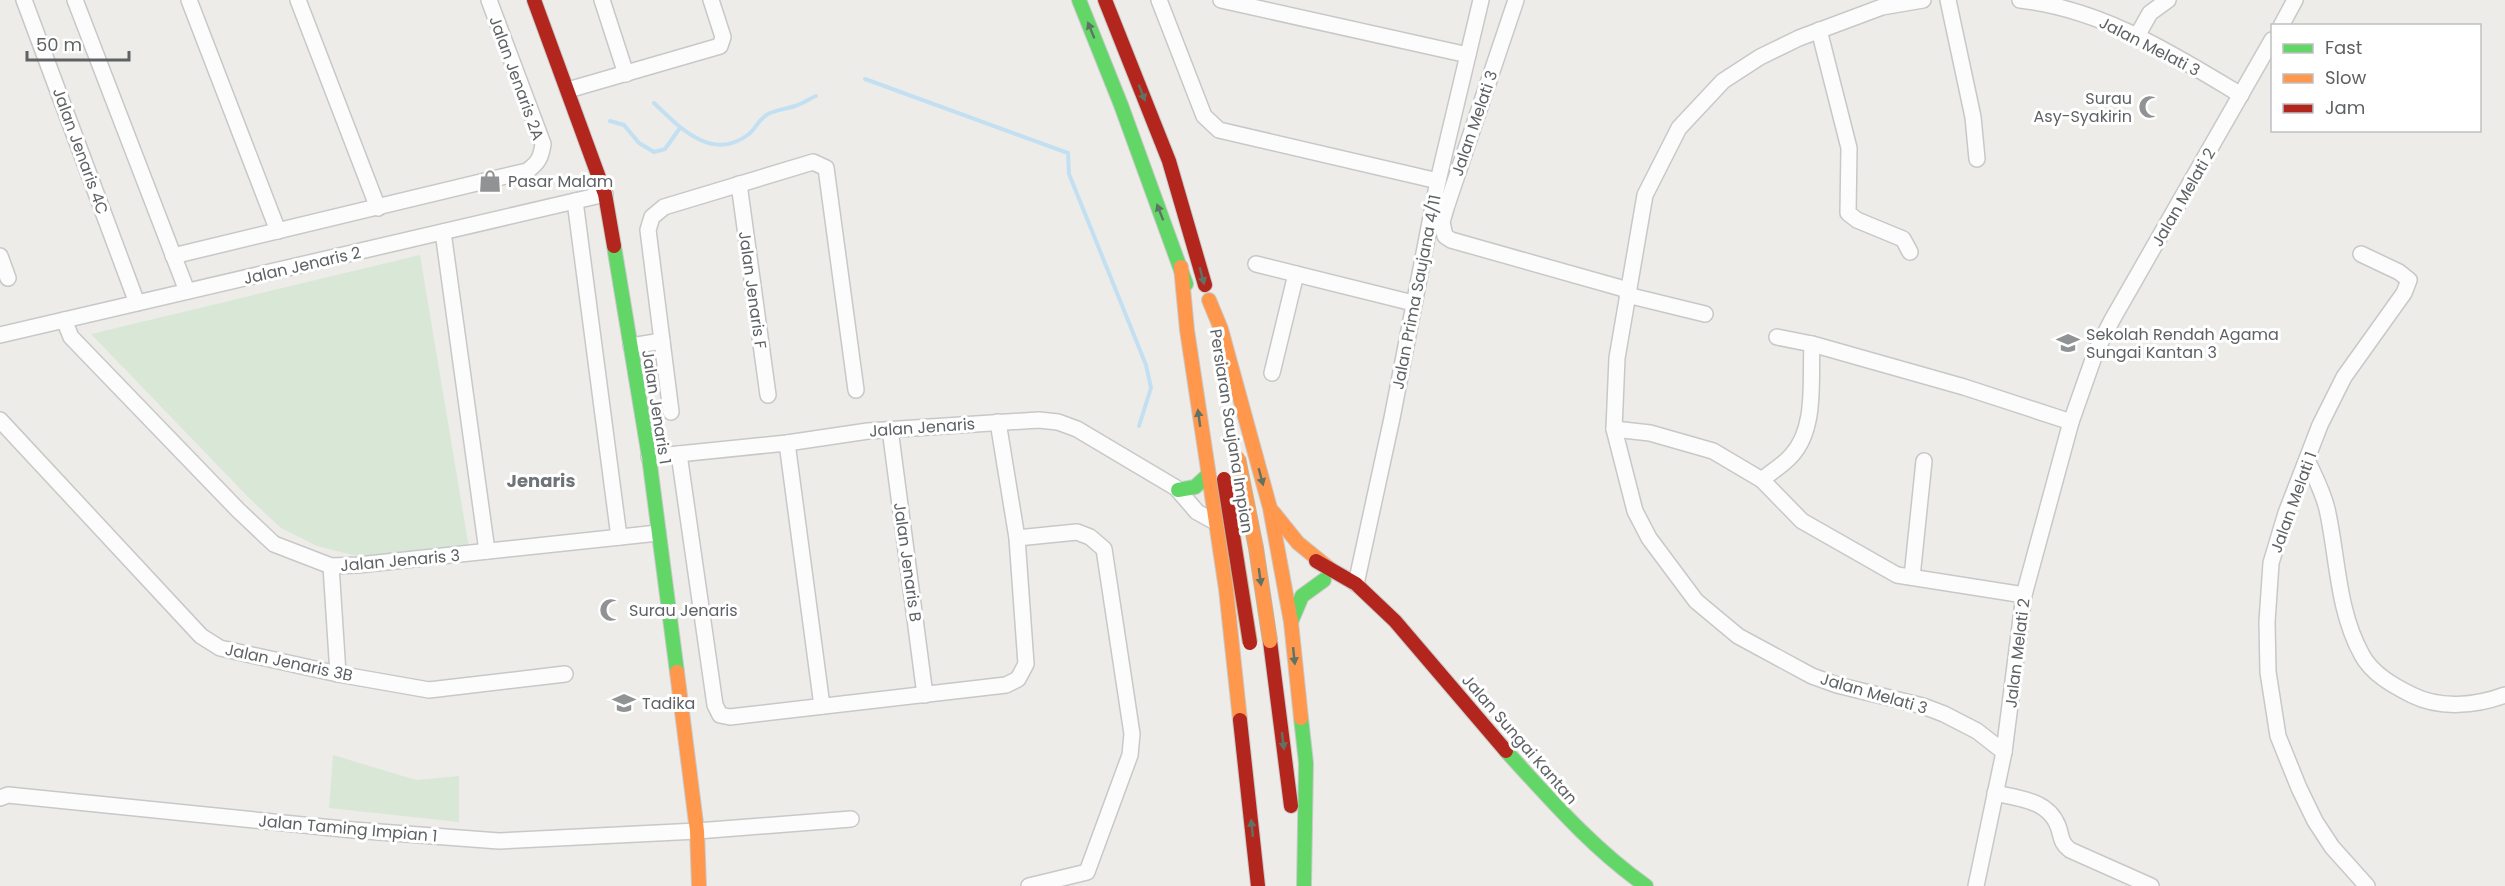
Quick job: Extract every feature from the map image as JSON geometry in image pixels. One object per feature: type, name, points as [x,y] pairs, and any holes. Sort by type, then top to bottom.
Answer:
[{"type":"main road","name":"Jalan Jenaris 1","points":[[534,0],[604,194],[649,457],[697,831],[699,886]]},
{"type":"main road","name":"Persiaran Saujana Impian","points":[[1079,0],[1181,267],[1198,322],[1250,649]]},
{"type":"main road","name":"Persiaran Saujana Impian","points":[[1105,0],[1168,161],[1185,212],[1209,300],[1230,413]]},
{"type":"main road","points":[[1181,267],[1186,330],[1226,589],[1258,886]]},
{"type":"main road","points":[[1209,300],[1221,329],[1269,508],[1291,622],[1306,763],[1303,886]]},
{"type":"main road","name":"Persiaran Saujana Impian","points":[[1237,452],[1256,548],[1303,886]]},
{"type":"main road","points":[[1178,490],[1195,487],[1207,476]]},
{"type":"main road","name":"Jalan Sungai Kantan","points":[[1212,504],[1275,538],[1351,595],[1377,604]]},
{"type":"main road","points":[[1269,508],[1327,575],[1297,601],[1291,622]]},
{"type":"main road","name":"Jalan Sungai Kantan","points":[[1215,522],[1299,567],[1356,584],[1416,643],[1506,751],[1589,841],[1619,867],[1646,886]]},
{"type":"main road","points":[[1264,817],[1270,886]]},
{"type":"street","name":"Jalan Jenaris 4C","points":[[24,0],[137,303]]},
{"type":"street","points":[[75,0],[187,291]]},
{"type":"street","points":[[189,0],[278,231]]},
{"type":"street","points":[[173,256],[378,208],[298,0]]},
{"type":"street","name":"Jalan Jenaris 2A","points":[[378,208],[527,171],[537,164],[541,157],[543,144],[489,0]]},
{"type":"street","points":[[602,0],[626,74]]},
{"type":"street","points":[[568,90],[720,46],[723,37],[711,0]]},
{"type":"street","points":[[1159,0],[1205,120],[1219,130],[1438,181]]},
{"type":"street","points":[[1221,0],[1275,6],[1468,55]]},
{"type":"street","name":"Jalan Prima Saujana 4/11","points":[[1356,584],[1392,418],[1438,181],[1481,0]]},
{"type":"street","name":"Jalan Melati 3","points":[[1516,0],[1447,205],[1442,222],[1445,236],[1451,240],[1628,293]]},
{"type":"street","name":"Jalan Melati 3","points":[[1923,0],[1882,7],[1819,30],[1760,57],[1723,81],[1679,128],[1645,195],[1617,358],[1614,429],[1635,511],[1649,538],[1696,601],[1738,636],[1788,664],[1829,682],[1944,714],[1977,731],[2004,752]]},
{"type":"street","points":[[1948,0],[1973,117],[1977,159]]},
{"type":"street","name":"Jalan Melati 3","points":[[2020,0],[2069,10],[2117,26],[2241,95]]},
{"type":"street","points":[[2137,36],[2151,13],[2168,0]]},
{"type":"street","points":[[2282,24],[2295,0]]},
{"type":"street","points":[[1819,30],[1849,147],[1848,213],[1857,220],[1903,238],[1910,252]]},
{"type":"street","name":"Jalan Melati 2","points":[[1976,886],[2004,752],[2024,595],[2071,422],[2096,351],[2112,320],[2271,42]]},
{"type":"street","points":[[671,412],[648,230],[652,217],[664,207],[813,162],[826,168],[856,390]]},
{"type":"street","name":"Jalan Jenaris F","points":[[739,184],[768,396]]},
{"type":"street","name":"Jalan Jenaris 2","points":[[0,334],[604,194]]},
{"type":"street","points":[[575,201],[620,537]]},
{"type":"street","points":[[443,232],[487,552]]},
{"type":"street","name":"Jalan Melati 1","points":[[2361,255],[2398,272],[2409,280],[2404,293],[2344,376],[2320,425],[2308,462],[2286,513],[2271,563],[2267,622],[2268,672],[2278,736],[2315,821],[2332,847],[2367,886]]},
{"type":"street","points":[[0,256],[8,278]]},
{"type":"street","points":[[1256,264],[1413,303]]},
{"type":"street","points":[[1272,373],[1296,274]]},
{"type":"street","points":[[1628,293],[1705,314]]},
{"type":"street","name":"Jalan Jenaris 3","points":[[64,320],[71,337],[237,510],[274,544],[331,566],[658,533]]},
{"type":"street","points":[[1777,337],[1812,344],[1964,387],[2071,422]]},
{"type":"street","points":[[631,346],[662,341]]},
{"type":"street","points":[[1762,480],[1791,457],[1804,434],[1808,414],[1812,344]]},
{"type":"street","name":"Jalan Jenaris 3B","points":[[0,420],[201,636],[220,648],[338,674],[429,690],[565,674]]},
{"type":"street","name":"Jalan Jenaris","points":[[649,457],[787,443],[890,429],[1039,420],[1058,422],[1077,429],[1178,490],[1212,504]]},
{"type":"street","points":[[679,454],[716,705],[720,715],[730,717],[1006,685],[1018,679],[1026,664],[1017,538],[998,422]]},
{"type":"street","name":"Jalan Jenaris B","points":[[890,429],[925,695]]},
{"type":"street","points":[[1614,429],[1650,433],[1713,451],[1762,480],[1802,521],[1897,575],[2024,595]]},
{"type":"street","points":[[787,443],[822,706]]},
{"type":"street","points":[[1912,577],[1924,461]]},
{"type":"street","points":[[2308,462],[2326,508],[2340,591],[2363,657],[2378,674],[2398,688],[2422,700],[2449,704],[2476,704],[2505,694]]},
{"type":"street","name":"Jalan Jenaris","points":[[1178,490],[1197,512],[1215,522]]},
{"type":"street","points":[[1017,538],[1077,532],[1090,537],[1104,549],[1132,735],[1130,755],[1087,872],[1029,886]]},
{"type":"street","points":[[331,566],[338,674]]},
{"type":"street","points":[[1995,793],[2042,805],[2051,812],[2059,826],[2062,842],[2070,850],[2151,886]]},
{"type":"street","name":"Jalan Taming Impian 1","points":[[0,798],[8,795],[353,830],[499,842],[697,831],[851,819]]},
{"type":"green space","points":[[420,255],[469,548],[357,556],[317,546],[281,528],[249,498],[91,334]]},
{"type":"green space","points":[[333,755],[416,780],[459,776],[459,822],[329,808]]},
{"type":"waterway","points":[[865,79],[1068,153],[1069,174],[1146,365],[1151,388],[1139,426]]},
{"type":"waterway","points":[[654,103],[685,131],[709,143],[722,145],[735,142],[749,134],[768,114],[798,105],[816,96]]},
{"type":"waterway","points":[[610,121],[624,125],[639,143],[654,152],[665,149],[680,128]]},
{"type":"traffic: fast","points":[[1079,0],[1121,105],[1186,284]]},
{"type":"traffic: fast","points":[[614,246],[649,457],[677,672]]},
{"type":"traffic: fast","points":[[1178,490],[1195,487],[1207,476]]},
{"type":"traffic: fast","points":[[1291,622],[1302,596],[1324,580]]},
{"type":"traffic: fast","points":[[1301,718],[1306,763],[1304,886]]},
{"type":"traffic: fast","points":[[1506,751],[1555,805],[1590,839],[1646,886]]},
{"type":"traffic: slow","points":[[1181,267],[1187,330],[1226,589],[1240,720]]},
{"type":"traffic: slow","points":[[1209,300],[1221,329],[1270,508],[1291,622],[1301,718]]},
{"type":"traffic: slow","points":[[1238,458],[1256,548],[1270,641]]},
{"type":"traffic: slow","points":[[1273,512],[1298,543],[1330,569]]},
{"type":"traffic: slow","points":[[677,672],[697,831],[699,886]]},
{"type":"traffic: jam","points":[[534,0],[605,194],[614,246]]},
{"type":"traffic: jam","points":[[1105,0],[1169,161],[1205,285]]},
{"type":"traffic: jam","points":[[1224,479],[1250,643]]},
{"type":"traffic: jam","points":[[1316,561],[1356,584],[1395,621],[1506,751]]},
{"type":"traffic: jam","points":[[1270,641],[1291,806]]},
{"type":"traffic: jam","points":[[1240,720],[1258,886]]},
{"type":"place","name":"Surau Asy-Syakirin","points":[[2150,107]]},
{"type":"place","name":"Pasar Malam","points":[[490,181]]},
{"type":"place","name":"Sekolah Rendah Agama Sungai Kantan 3","points":[[2068,343]]},
{"type":"place","name":"Surau Jenaris","points":[[611,610]]},
{"type":"place","name":"Tadika","points":[[624,703]]},
{"type":"district","name":"Jenaris","points":[[541,481]]}]
